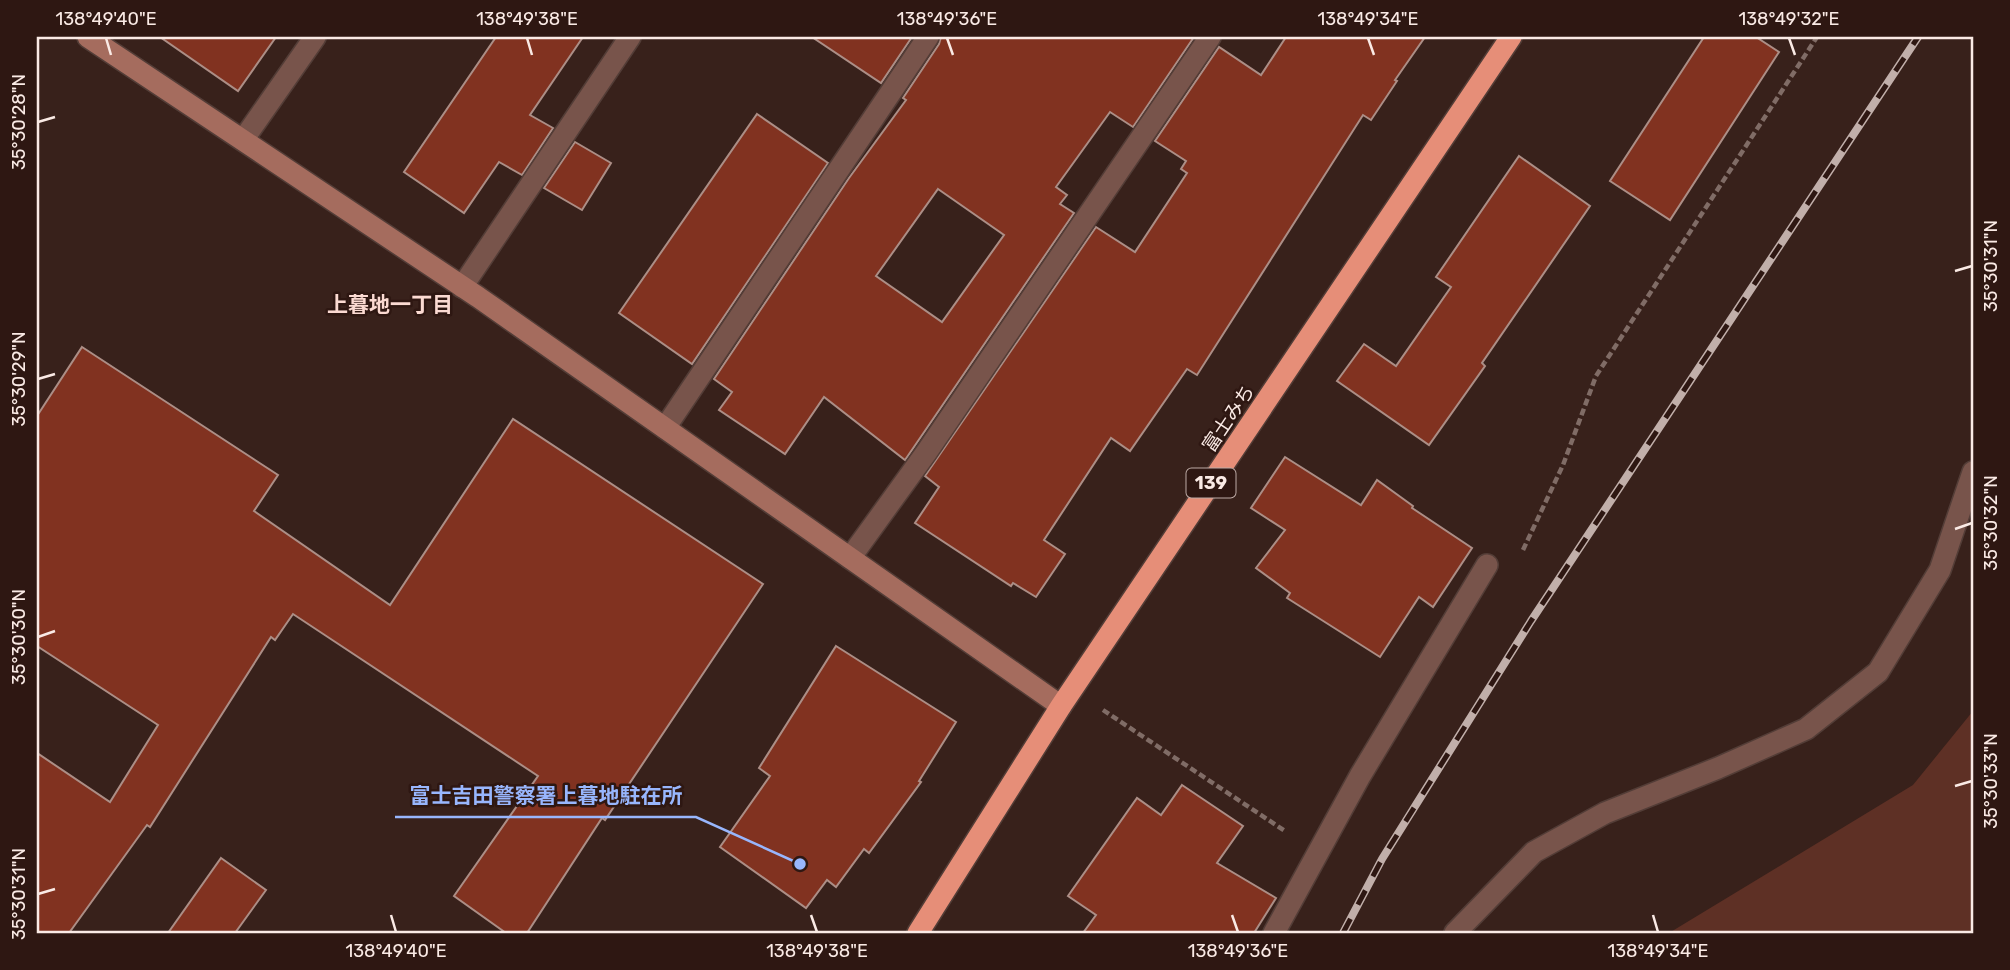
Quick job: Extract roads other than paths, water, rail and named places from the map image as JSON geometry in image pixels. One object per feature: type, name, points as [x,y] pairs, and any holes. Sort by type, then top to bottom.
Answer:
[{"type":"highway","name":"富士みち","points":[[918,933],[1067,698],[1511,37]]},
{"type":"street","points":[[88,37],[462,287],[850,558],[1067,698]]},
{"type":"street","points":[[243,140],[315,37]]},
{"type":"street","points":[[462,287],[630,37]]},
{"type":"street","points":[[664,428],[928,37]]},
{"type":"street","points":[[850,558],[926,453],[1210,37]]},
{"type":"street","points":[[1455,933],[1534,852],[1605,813],[1806,729],[1878,672],[1940,570],[1973,472]]},
{"type":"street","points":[[1274,933],[1360,776],[1487,565]]},
{"type":"railway","points":[[1343,933],[1382,859],[1531,621],[1918,37]]},
{"type":"place","name":"富士吉田警察署上暮地駐在所","points":[[800,864]]},
{"type":"district","name":"上暮地一丁目","points":[[390,305]]}]
